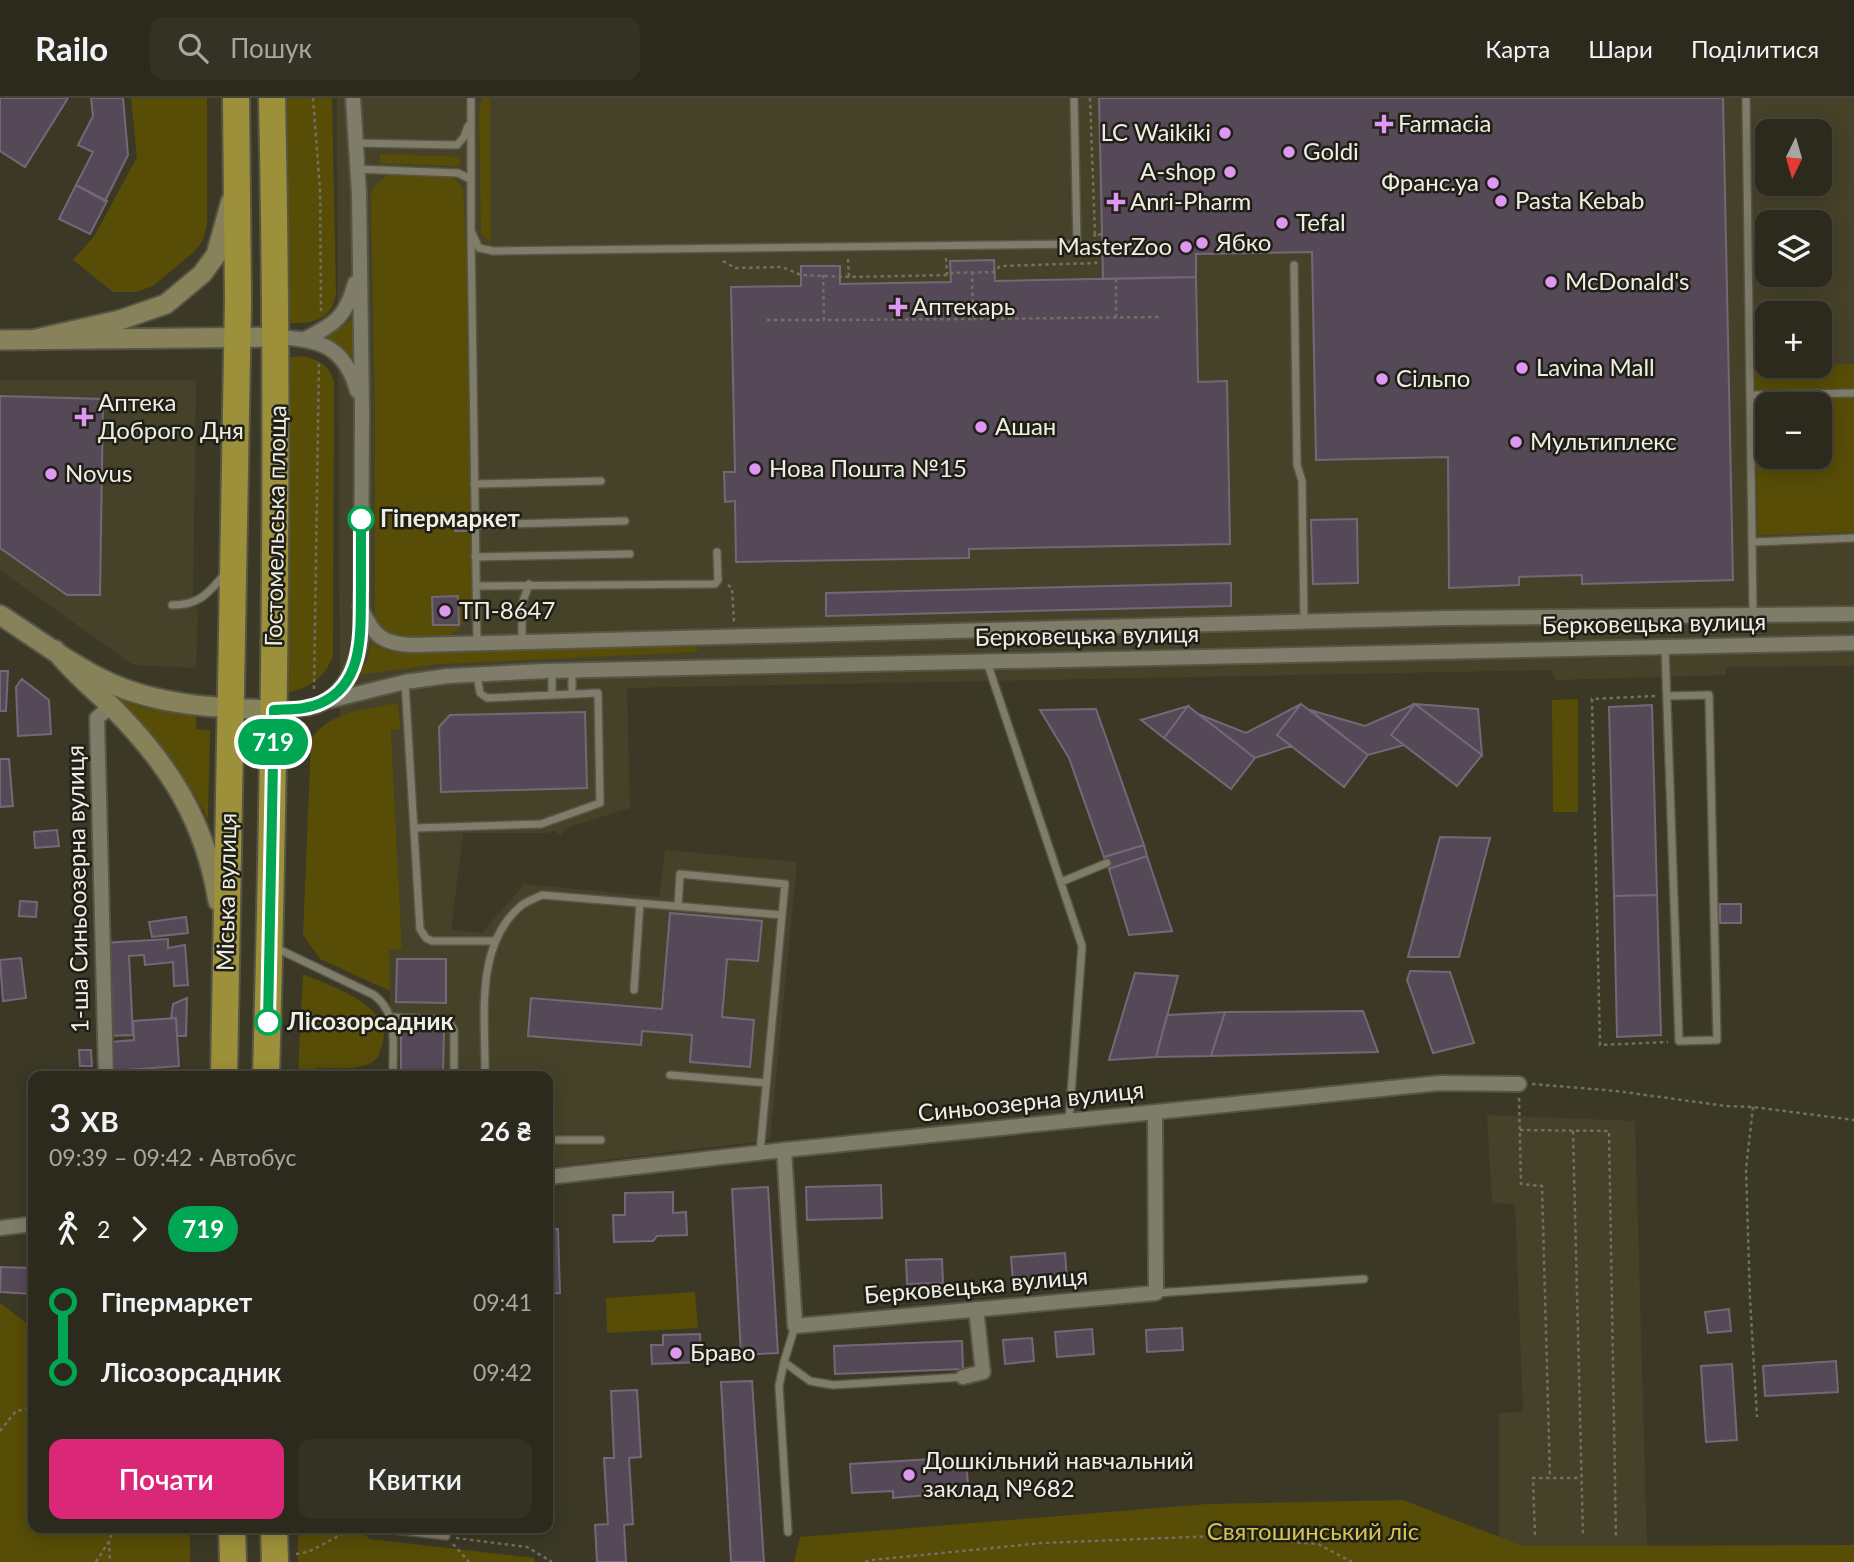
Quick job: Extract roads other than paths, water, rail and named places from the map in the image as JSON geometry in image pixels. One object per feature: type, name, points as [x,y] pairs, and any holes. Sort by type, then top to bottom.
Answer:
[{"type":"highway","name":"Гостомельська площа","points":[[230,708],[237,337],[236,98]]},
{"type":"highway","name":"Гостомельська площа","points":[[272,98],[277,337],[274,710]]},
{"type":"highway","name":"Міська вулиця","points":[[224,1071],[230,708]]},
{"type":"highway","name":"Міська вулиця","points":[[266,1071],[274,710]]},
{"type":"highway","points":[[232,1533],[233,1562]]},
{"type":"highway","points":[[275,1533],[282,1558]]},
{"type":"main road","points":[[32,340],[120,320],[166,303],[202,274],[216,255],[238,173]]},
{"type":"main road","points":[[0,340],[277,337]]},
{"type":"main road","points":[[0,615],[113,684],[155,698],[230,708],[274,710]]},
{"type":"main road","points":[[55,650],[73,673],[111,706],[152,750],[188,805],[214,872],[226,947]]},
{"type":"street","name":"Берковецька вулиця","points":[[324,702],[350,676],[361,639],[360,265],[353,98]]},
{"type":"street","name":"Берковецька вулиця","points":[[320,338],[345,311],[360,265]]},
{"type":"street","name":"Берковецька вулиця","points":[[277,337],[320,338],[351,369],[362,409]]},
{"type":"street","name":"Берковецька вулиця","points":[[360,606],[370,628],[384,640],[396,645],[1304,622],[1854,614]]},
{"type":"street","name":"Берковецька вулиця","points":[[274,710],[308,708],[405,682],[477,674],[1854,643]]},
{"type":"street","name":"1-ша Синьоозерна вулиця","points":[[106,1071],[97,718],[111,706]]},
{"type":"street","name":"Синьоозерна вулиця","points":[[553,1176],[1440,1083],[1519,1083]]},
{"type":"street","points":[[1155,1112],[1156,1293]]},
{"type":"street","points":[[784,1150],[795,1326]]},
{"type":"street","points":[[0,1228],[28,1225]]},
{"type":"street","name":"Берковецька вулиця","points":[[795,1326],[1156,1293]]},
{"type":"street","points":[[963,1377],[982,1373],[976,1309]]},
{"type":"lane","points":[[471,98],[477,642]]},
{"type":"lane","points":[[471,231],[479,248],[493,251],[1077,244],[1074,98]]},
{"type":"lane","points":[[1746,98],[1753,615]]},
{"type":"lane","points":[[355,143],[457,145],[464,136],[470,118]]},
{"type":"lane","points":[[357,169],[458,173],[470,179]]},
{"type":"lane","points":[[1294,265],[1297,466],[1302,481],[1304,622]]},
{"type":"lane","points":[[1750,395],[1854,393]]},
{"type":"lane","points":[[474,484],[601,481]]},
{"type":"lane","points":[[475,525],[625,521]]},
{"type":"lane","points":[[1752,542],[1854,538]]},
{"type":"lane","points":[[476,586],[715,584],[718,580],[717,552]]},
{"type":"lane","points":[[475,558],[630,554]]},
{"type":"lane","points":[[172,605],[188,605],[202,598],[234,564]]},
{"type":"lane","points":[[522,641],[522,604],[529,584]]},
{"type":"lane","points":[[1665,646],[1679,1041],[1717,1040],[1709,695],[1667,696]]},
{"type":"lane","points":[[987,662],[1082,946],[1069,1121]]},
{"type":"lane","points":[[552,671],[552,695]]},
{"type":"lane","points":[[572,671],[572,694]]},
{"type":"lane","points":[[415,828],[541,824],[600,803],[598,693],[487,698],[480,693],[477,674]]},
{"type":"lane","points":[[405,682],[419,929],[432,941],[496,941]]},
{"type":"lane","points":[[1060,882],[1107,863]]},
{"type":"lane","points":[[677,906],[680,874],[785,884],[760,1153]]},
{"type":"lane","points":[[485,1071],[486,979],[496,941],[509,919],[523,904],[542,895],[782,915]]},
{"type":"lane","points":[[634,990],[640,903]]},
{"type":"lane","points":[[270,945],[374,995],[383,1002],[392,1017],[393,1071]]},
{"type":"lane","points":[[392,1017],[448,1020],[454,1030],[454,1071]]},
{"type":"lane","points":[[670,1075],[766,1083]]},
{"type":"lane","points":[[553,1140],[601,1140]]},
{"type":"lane","points":[[1156,1293],[1364,1279]]},
{"type":"lane","points":[[788,1532],[779,1386],[795,1326]]},
{"type":"lane","points":[[784,1362],[810,1381],[833,1385],[963,1377]]},
{"type":"lane","points":[[420,1533],[446,1536]]},
{"type":"place","name":"Farmacia","points":[[1384,124]]},
{"type":"place","name":"LC Waikiki","points":[[1225,133]]},
{"type":"place","name":"Goldi","points":[[1289,152]]},
{"type":"place","name":"A-shop","points":[[1230,172]]},
{"type":"place","name":"Франс.уа","points":[[1493,183]]},
{"type":"place","name":"Pasta Kebab","points":[[1501,201]]},
{"type":"place","name":"Anri-Pharm","points":[[1116,202]]},
{"type":"place","name":"Tefal","points":[[1282,223]]},
{"type":"place","name":"Ябко","points":[[1202,243]]},
{"type":"place","name":"MasterZoo","points":[[1186,247]]},
{"type":"place","name":"McDonald's","points":[[1551,282]]},
{"type":"place","name":"Аптекарь","points":[[898,307]]},
{"type":"place","name":"Lavina Mall","points":[[1522,368]]},
{"type":"place","name":"Сільпо","points":[[1382,379]]},
{"type":"place","name":"Аптека Доброго Дня","points":[[84,417]]},
{"type":"place","name":"Ашан","points":[[981,427]]},
{"type":"place","name":"Мультиплекс","points":[[1516,442]]},
{"type":"place","name":"Нова Пошта №15","points":[[755,469]]},
{"type":"place","name":"Novus","points":[[51,474]]},
{"type":"place","name":"Гіпермаркет","points":[[361,519]]},
{"type":"place","name":"ТП-8647","points":[[445,611]]},
{"type":"place","name":"Лісозорсадник","points":[[268,1022]]},
{"type":"place","name":"Браво","points":[[676,1353]]},
{"type":"place","name":"Дошкільний навчальний заклад №682","points":[[909,1475]]},
{"type":"park label","name":"Святошинський ліс","points":[[1313,1532]]}]
